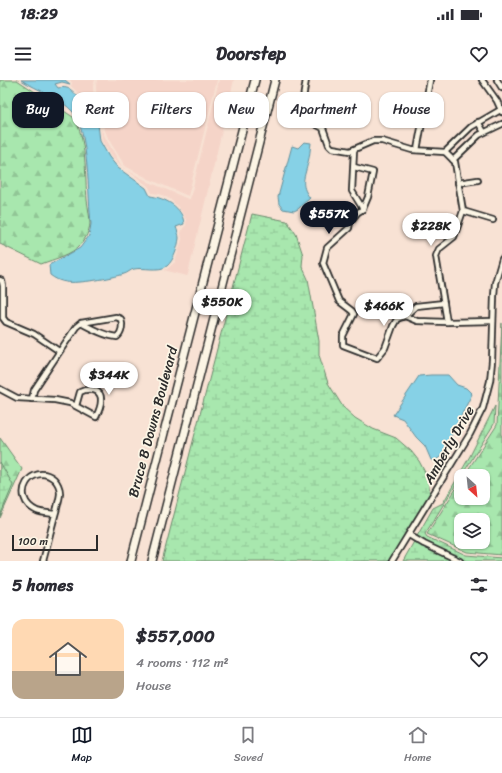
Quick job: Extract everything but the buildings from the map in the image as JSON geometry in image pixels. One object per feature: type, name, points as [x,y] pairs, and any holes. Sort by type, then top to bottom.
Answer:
[{"type":"main road","name":"Bruce B Downs Boulevard","points":[[131,561],[255,80]]},
{"type":"main road","points":[[152,561],[275,80]]},
{"type":"street","points":[[306,80],[303,116],[307,122],[314,123],[323,128],[329,145],[332,148],[350,151],[373,140],[382,141],[417,150],[445,152],[455,162],[463,211],[454,237],[439,249],[436,256],[447,322]]},
{"type":"street","points":[[417,150],[430,80]]},
{"type":"street","points":[[445,152],[471,127],[478,122],[502,111],[482,80]]},
{"type":"street","points":[[497,80],[502,88]]},
{"type":"street","points":[[478,122],[484,132]]},
{"type":"street","points":[[453,160],[484,132],[502,124]]},
{"type":"street","points":[[354,150],[352,191],[362,209]]},
{"type":"street","points":[[354,167],[373,172],[368,197],[362,209],[350,222],[349,228],[328,248],[323,263],[339,301],[354,314],[343,336],[344,345],[377,358],[385,348],[397,319],[405,316],[416,306],[444,303]]},
{"type":"street","points":[[458,183],[478,180]]},
{"type":"street","points":[[463,211],[493,220]]},
{"type":"street","name":"Amberly Drive","points":[[392,561],[470,434],[483,408],[490,381],[494,296],[502,259]]},
{"type":"street","points":[[0,280],[2,281],[3,286],[3,318],[6,322],[34,334],[60,351]]},
{"type":"street","points":[[405,316],[417,321],[493,321]]},
{"type":"street","points":[[32,399],[34,390],[76,327],[81,323],[116,317],[122,319],[123,323],[120,334],[117,337],[81,323]]},
{"type":"street","points":[[0,390],[17,398],[55,400],[70,403],[96,417],[101,401],[100,394],[95,390],[86,389],[80,392],[76,406]]},
{"type":"street","points":[[43,561],[55,514],[60,493],[56,482],[48,474],[37,474],[26,482],[23,493],[28,505],[38,511],[55,514]]},
{"type":"street","points":[[409,535],[424,544],[460,561]]},
{"type":"shaded area","points":[[70,80],[95,80],[93,92],[77,92],[71,86],[72,83]]},
{"type":"shaded area","points":[[97,80],[217,80],[206,124],[206,92],[137,92],[137,128],[205,128],[188,196],[149,179],[125,166],[109,140],[104,128],[129,128],[129,92],[96,92]]},
{"type":"shaded area","points":[[219,80],[234,80],[231,92],[216,92]]},
{"type":"shaded area","points":[[214,101],[214,128],[223,128],[187,276],[164,270],[175,262],[182,239],[181,233],[186,225],[186,220],[180,209],[170,199],[160,194],[152,193],[148,186],[127,170],[149,182],[190,199]]},
{"type":"shaded area","points":[[101,129],[107,141],[122,167],[111,155],[102,141]]},
{"type":"green space","points":[[0,80],[17,80],[35,92],[12,92],[12,128],[64,128],[64,111],[72,116],[72,128],[79,128],[83,146],[90,224],[86,237],[77,248],[62,256],[41,264],[0,244]]},
{"type":"green space","points":[[252,214],[287,221],[296,234],[303,255],[302,266],[308,279],[319,341],[319,355],[328,383],[343,407],[355,418],[373,429],[396,438],[411,451],[419,461],[428,478],[430,495],[393,561],[162,561]]},
{"type":"green space","points":[[502,323],[502,555],[467,552],[460,549],[490,549],[490,513],[454,513],[454,546],[427,534],[454,492],[454,505],[490,505],[490,469],[469,469],[497,425]]},
{"type":"green space","points":[[495,406],[494,424],[466,469],[463,469]]},
{"type":"green space","points":[[0,438],[22,469],[0,518]]},
{"type":"green space","points":[[0,462],[13,485],[0,516]]},
{"type":"green space","points":[[454,484],[454,488],[425,534],[427,537],[466,555],[502,558],[502,561],[403,561],[433,508],[443,503]]},
{"type":"water","points":[[21,80],[65,80],[70,84],[62,82],[55,84],[58,88],[67,88],[74,92],[72,92],[72,111],[64,104],[64,92],[44,92]]},
{"type":"water","points":[[80,128],[98,128],[100,141],[109,157],[118,168],[146,188],[150,196],[167,201],[177,208],[183,218],[184,224],[176,227],[179,237],[178,245],[174,257],[164,268],[134,269],[125,274],[78,282],[62,281],[50,275],[49,265],[80,248],[89,236],[91,224],[87,165]]},
{"type":"water","points":[[304,142],[311,143],[304,180],[305,189],[310,198],[294,211],[283,209],[279,204],[278,197],[292,146],[298,148]]},
{"type":"water","points":[[448,375],[457,385],[466,388],[472,394],[449,440],[446,450],[434,461],[431,460],[425,446],[416,437],[403,419],[393,415],[419,376]]}]
